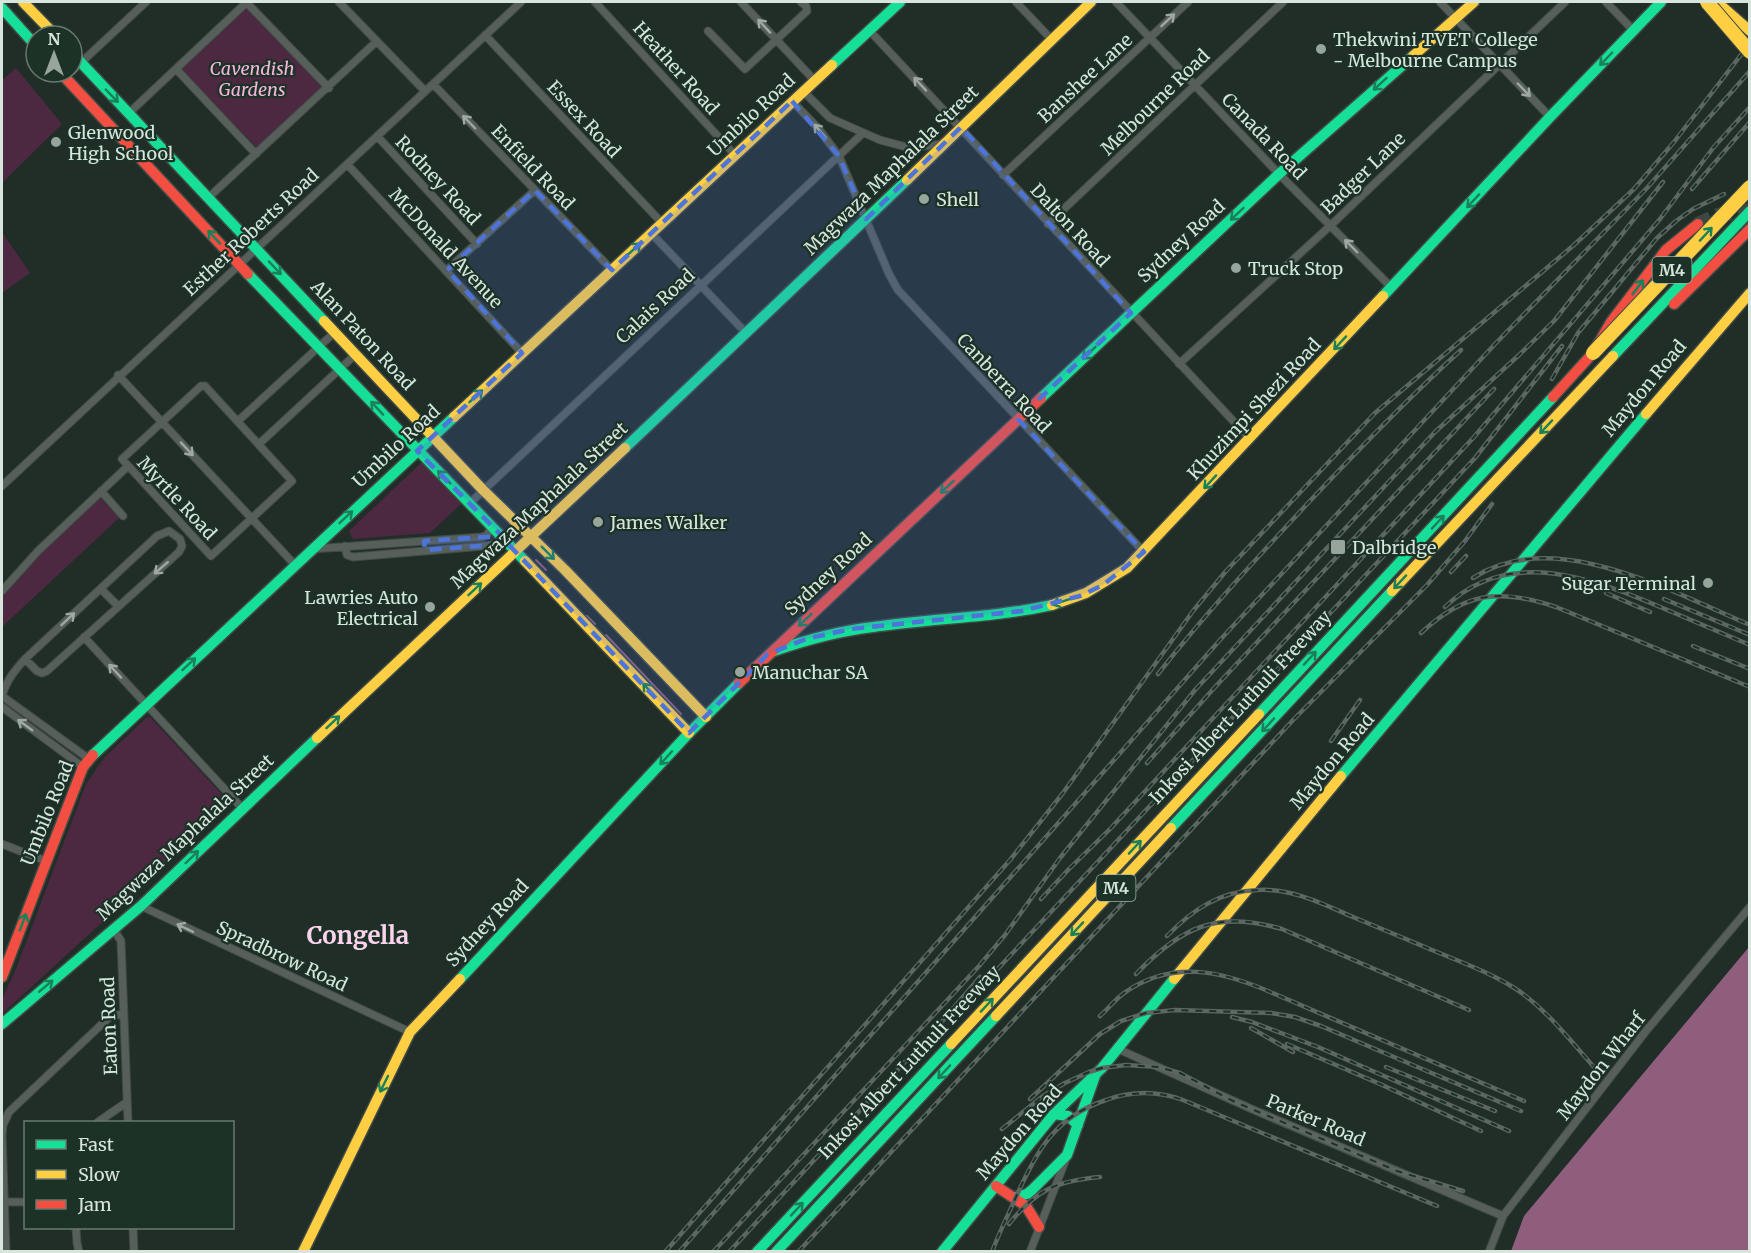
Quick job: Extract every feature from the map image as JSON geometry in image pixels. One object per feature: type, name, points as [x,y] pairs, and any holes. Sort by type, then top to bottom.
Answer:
[{"type":"main road","points":[[23,2],[44,24]]},
{"type":"main road","name":"Umbilo Road","points":[[2,977],[86,763],[146,704],[900,2]]},
{"type":"main road","name":"Magwaza Maphalala Street","points":[[2,1024],[141,906],[512,548],[531,536],[747,334],[1091,2]]},
{"type":"main road","name":"Sydney Road","points":[[303,1251],[410,1032],[689,733],[768,654],[1279,174],[1474,2]]},
{"type":"main road","name":"Khuzimpi Shezi Road","points":[[768,654],[806,639],[851,629],[1022,611],[1052,605],[1080,596],[1103,585],[1127,568],[1550,117],[1661,2]]},
{"type":"main road","points":[[1707,2],[1749,52]]},
{"type":"main road","points":[[1717,2],[1749,31]]},
{"type":"main road","points":[[2,8],[24,33]]},
{"type":"main road","name":"Alan Paton Road","points":[[84,79],[129,113],[483,490],[531,536],[706,717]]},
{"type":"main road","points":[[84,84],[238,263],[417,451],[599,636],[689,733]]},
{"type":"main road","name":"Inkosi Albert Luthuli Freeway","points":[[757,1251],[1749,187]]},
{"type":"main road","name":"Inkosi Albert Luthuli Freeway","points":[[776,1251],[1749,211]]},
{"type":"main road","points":[[1593,353],[1611,322],[1666,250],[1698,224]]},
{"type":"main road","points":[[1586,385],[1650,327],[1749,230]]},
{"type":"main road","name":"Maydon Road","points":[[942,1251],[1054,1114],[1118,1048],[1429,671],[1749,293]]},
{"type":"main road","points":[[599,636],[614,623]]},
{"type":"main road","points":[[1016,1197],[1032,1190],[1068,1155],[1096,1073]]},
{"type":"main road","points":[[1054,1114],[1068,1116],[1078,1125]]},
{"type":"main road","points":[[996,1186],[1016,1197],[1029,1210],[1039,1227]]},
{"type":"street","points":[[84,56],[146,2]]},
{"type":"street","points":[[129,113],[247,2],[328,88]]},
{"type":"street","points":[[339,2],[425,91]]},
{"type":"street","name":"Heather Road","points":[[595,2],[735,155]]},
{"type":"street","points":[[741,2],[815,81]]},
{"type":"street","points":[[708,31],[744,69],[807,11],[801,2]]},
{"type":"street","points":[[1016,2],[1052,40]]},
{"type":"street","name":"Canada Road","points":[[1116,2],[1279,174],[1392,288]]},
{"type":"street","name":"Banshee Lane","points":[[1003,175],[1188,2]]},
{"type":"street","name":"Melbourne Road","points":[[1048,224],[1283,2]]},
{"type":"street","points":[[1440,2],[1550,117]]},
{"type":"street","name":"Badger Lane","points":[[1179,364],[1330,226],[1565,2]]},
{"type":"street","points":[[1606,2],[1634,31]]},
{"type":"street","name":"Esther Roberts Road","points":[[2,486],[238,263],[433,84],[516,3]]},
{"type":"street","name":"Dalton Road","points":[[869,30],[1250,439]]},
{"type":"street","name":"Essex Road","points":[[485,35],[662,223]]},
{"type":"street","points":[[208,198],[377,42]]},
{"type":"street","points":[[176,69],[256,154]]},
{"type":"street","name":"Enfield Road","points":[[433,84],[612,270]]},
{"type":"street","points":[[803,91],[830,118],[897,146],[910,148],[942,144]]},
{"type":"street","name":"Canberra Road","points":[[792,101],[818,128],[839,156],[898,290],[1144,552]]},
{"type":"street","name":"Calais Road","points":[[470,503],[863,133]]},
{"type":"street","name":"Rodney Road","points":[[377,136],[477,244]]},
{"type":"street","name":"McDonald Avenue","points":[[347,164],[522,353]]},
{"type":"street","points":[[447,270],[535,190]]},
{"type":"street","points":[[651,233],[747,334]]},
{"type":"street","points":[[238,421],[335,332]]},
{"type":"street","points":[[259,444],[356,354]]},
{"type":"street","points":[[118,375],[295,565]]},
{"type":"street","name":"Myrtle Road","points":[[202,385],[292,481],[214,555],[210,556],[122,460],[162,422],[202,385]]},
{"type":"street","points":[[2,591],[38,551],[127,467]]},
{"type":"street","points":[[100,491],[123,516]]},
{"type":"street","points":[[312,549],[482,537],[487,535],[492,526]]},
{"type":"street","points":[[26,659],[37,671],[45,672],[179,552],[181,543],[176,535],[169,531],[157,536],[26,659],[7,681],[2,696],[51,732],[86,763]]},
{"type":"street","points":[[424,541],[425,550]]},
{"type":"street","points":[[407,542],[408,551]]},
{"type":"street","points":[[345,546],[347,555],[351,557],[425,550],[512,548]]},
{"type":"street","points":[[101,589],[118,606]]},
{"type":"street","points":[[84,637],[242,808]]},
{"type":"street","points":[[2,707],[46,740],[86,763]]},
{"type":"street","points":[[46,740],[51,732]]},
{"type":"street","points":[[2,844],[46,861]]},
{"type":"street","name":"Spradbrow Road","points":[[141,906],[410,1032]]},
{"type":"street","name":"Maydon Wharf","points":[[1489,1251],[1503,1216],[1646,1031],[1749,907]]},
{"type":"street","name":"Eaton Road","points":[[114,930],[121,941],[128,1121]]},
{"type":"street","points":[[6,1251],[2,1134],[4,1119],[108,1019],[123,1014]]},
{"type":"street","name":"Parker Road","points":[[1118,1048],[1254,1110],[1503,1216]]},
{"type":"street","points":[[99,1121],[127,1102]]},
{"type":"street","points":[[1030,1251],[1068,1155]]},
{"type":"street","points":[[4,1202],[24,1202]]},
{"type":"street","points":[[76,1229],[76,1243],[79,1251]]},
{"type":"street","points":[[133,1229],[134,1251]]},
{"type":"highlighted area","points":[[792,101],[839,156],[866,219],[961,127],[1131,313],[1018,419],[1144,552],[1103,585],[1080,596],[1022,611],[851,629],[806,639],[768,654],[689,733],[508,544],[425,550],[424,541],[502,536],[417,451],[522,353],[447,270],[535,190],[612,270]]},
{"type":"green space","name":"Cavendish Gardens","points":[[246,6],[323,87],[258,149],[180,68]]},
{"type":"green space","points":[[16,68],[24,78],[24,84],[29,84],[62,124],[2,183],[2,80]]},
{"type":"green space","points":[[2,232],[30,273],[2,293]]},
{"type":"green space","points":[[423,461],[462,503],[430,533],[353,539],[349,531]]},
{"type":"green space","points":[[99,496],[119,518],[2,627],[2,594],[39,553]]},
{"type":"green space","points":[[150,717],[229,802],[229,806],[2,1014],[2,999],[15,971],[86,784],[104,758],[146,718]]},
{"type":"shaded area","points":[[1749,947],[1749,1251],[1511,1251],[1524,1216]]},
{"type":"waterway","points":[[536,560],[546,570]]},
{"type":"waterway","points":[[587,616],[595,624]]},
{"type":"waterway","points":[[606,635],[681,714]]},
{"type":"tunnel","points":[[1698,224],[1718,215],[1750,210]]},
{"type":"railway","points":[[665,1252],[1010,860],[1063,793],[1193,611],[1226,571],[1375,413],[1574,245],[1634,189],[1674,142],[1750,43]]},
{"type":"railway","points":[[679,1252],[1220,640],[1495,344],[1647,188],[1750,71]]},
{"type":"railway","points":[[1041,899],[1110,829],[1474,437],[1660,219],[1713,148],[1750,107]]},
{"type":"railway","points":[[1692,189],[1750,122]]},
{"type":"railway","points":[[713,1252],[979,966],[1005,935],[1060,858],[1195,690],[1435,432],[1554,321],[1663,182]]},
{"type":"railway","points":[[1552,379],[1578,333],[1657,238],[1693,209],[1724,194]]},
{"type":"railway","points":[[978,990],[1475,458],[1562,346]]},
{"type":"railway","points":[[1158,674],[1213,608],[1309,502],[1384,424],[1461,350]]},
{"type":"railway","points":[[1147,763],[1494,389]]},
{"type":"railway","points":[[798,1252],[1294,719],[1427,585],[1465,541],[1492,504]]},
{"type":"railway","points":[[1451,572],[1466,556]]},
{"type":"railway","points":[[1473,578],[1505,563],[1539,558],[1575,561],[1612,569],[1649,582],[1750,625]]},
{"type":"railway","points":[[1445,607],[1470,588],[1497,577],[1524,572],[1553,574],[1610,587],[1750,645]]},
{"type":"railway","points":[[1606,593],[1650,612]]},
{"type":"railway","points":[[1421,633],[1437,619],[1468,602],[1500,596],[1517,597],[1556,607],[1750,687]]},
{"type":"railway","points":[[1664,599],[1750,635]]},
{"type":"railway","points":[[1693,646],[1750,669]]},
{"type":"railway","points":[[1331,741],[1360,700]]},
{"type":"railway","points":[[1167,936],[1197,910],[1231,894],[1258,890],[1295,894],[1471,966],[1516,989],[1547,1015],[1593,1066]]},
{"type":"railway","points":[[1136,974],[1169,944],[1185,934],[1219,922],[1238,921],[1282,929],[1469,1010]]},
{"type":"railway","points":[[1100,1016],[1123,993],[1144,981],[1179,972],[1215,974],[1268,991],[1524,1101]]},
{"type":"railway","points":[[729,1252],[939,1025],[980,977]]},
{"type":"railway","points":[[1030,1099],[1100,1034],[1121,1021],[1146,1013],[1175,1010],[1271,1013],[1295,1017],[1521,1111]]},
{"type":"railway","points":[[1232,1017],[1252,1022],[1318,1047],[1509,1131]]},
{"type":"railway","points":[[1251,1028],[1293,1052]]},
{"type":"railway","points":[[1287,1044],[1481,1131]]},
{"type":"railway","points":[[1002,1129],[1043,1096],[1089,1072],[1126,1065],[1158,1067],[1180,1073],[1233,1101],[1397,1171],[1463,1191]]},
{"type":"railway","points":[[1386,1067],[1495,1111]]},
{"type":"railway","points":[[992,1252],[1032,1164],[1050,1137],[1073,1116],[1088,1107],[1115,1097],[1135,1094],[1164,1095],[1183,1100],[1437,1206]]},
{"type":"railway","points":[[1009,1224],[1028,1203],[1048,1189],[1071,1181],[1100,1177]]},
{"type":"traffic: fast","points":[[832,65],[900,2]]},
{"type":"traffic: fast","points":[[1383,296],[1661,2]]},
{"type":"traffic: fast","points":[[2,8],[24,33]]},
{"type":"traffic: fast","points":[[1041,398],[1279,174],[1413,56]]},
{"type":"traffic: fast","points":[[84,66],[324,321]]},
{"type":"traffic: fast","points":[[625,448],[907,180]]},
{"type":"traffic: fast","points":[[1613,356],[1750,211]]},
{"type":"traffic: fast","points":[[248,274],[525,561]]},
{"type":"traffic: fast","points":[[1259,714],[1553,397]]},
{"type":"traffic: fast","points":[[1341,776],[1646,414]]},
{"type":"traffic: fast","points":[[93,755],[454,417]]},
{"type":"traffic: fast","points":[[1171,828],[1392,591]]},
{"type":"traffic: fast","points":[[774,651],[823,636],[860,629],[1007,613],[1052,605]]},
{"type":"traffic: fast","points":[[460,979],[689,733],[739,683]]},
{"type":"traffic: fast","points":[[2,1024],[141,906],[317,738]]},
{"type":"traffic: fast","points":[[942,1252],[1054,1114],[1102,1068],[1174,979]]},
{"type":"traffic: fast","points":[[776,1252],[996,1016]]},
{"type":"traffic: fast","points":[[757,1252],[951,1044]]},
{"type":"traffic: fast","points":[[1016,1197],[1032,1190],[1067,1155],[1095,1076]]},
{"type":"traffic: fast","points":[[1054,1114],[1068,1116],[1078,1125]]},
{"type":"traffic: slow","points":[[23,2],[44,24]]},
{"type":"traffic: slow","points":[[907,180],[1091,2]]},
{"type":"traffic: slow","points":[[1413,56],[1474,2]]},
{"type":"traffic: slow","points":[[1707,2],[1750,52]]},
{"type":"traffic: slow","points":[[1717,2],[1750,31]]},
{"type":"traffic: slow","points":[[454,417],[832,65]]},
{"type":"traffic: slow","points":[[1593,353],[1750,187]]},
{"type":"traffic: slow","points":[[1646,414],[1750,293]]},
{"type":"traffic: slow","points":[[1052,605],[1086,593],[1127,568],[1383,296]]},
{"type":"traffic: slow","points":[[324,321],[483,490],[565,570],[706,717]]},
{"type":"traffic: slow","points":[[1392,591],[1613,356]]},
{"type":"traffic: slow","points":[[317,738],[625,448]]},
{"type":"traffic: slow","points":[[525,561],[689,733]]},
{"type":"traffic: slow","points":[[951,1044],[1259,714]]},
{"type":"traffic: slow","points":[[1174,979],[1341,776]]},
{"type":"traffic: slow","points":[[996,1016],[1171,828]]},
{"type":"traffic: slow","points":[[303,1252],[410,1032],[460,979]]},
{"type":"traffic: jam","points":[[71,84],[248,274]]},
{"type":"traffic: jam","points":[[1553,397],[1593,353],[1611,322],[1666,250],[1698,224]]},
{"type":"traffic: jam","points":[[1674,304],[1750,229]]},
{"type":"traffic: jam","points":[[739,683],[1041,398]]},
{"type":"traffic: jam","points":[[2,977],[83,767],[93,755]]},
{"type":"traffic: jam","points":[[996,1186],[1026,1206],[1039,1227]]},
{"type":"place","name":"Thekwini TVET College - Melbourne Campus","points":[[1321,49]]},
{"type":"place","name":"Glenwood High School","points":[[56,142]]},
{"type":"place","name":"Shell","points":[[924,199]]},
{"type":"place","name":"Truck Stop","points":[[1236,268]]},
{"type":"place","name":"James Walker","points":[[598,522]]},
{"type":"place","name":"Dalbridge","points":[[1338,547]]},
{"type":"place","name":"Sugar Terminal","points":[[1708,583]]},
{"type":"place","name":"Lawries Auto Electrical","points":[[430,607]]},
{"type":"place","name":"Manuchar SA","points":[[740,672]]},
{"type":"district","name":"Congella","points":[[358,935]]}]
